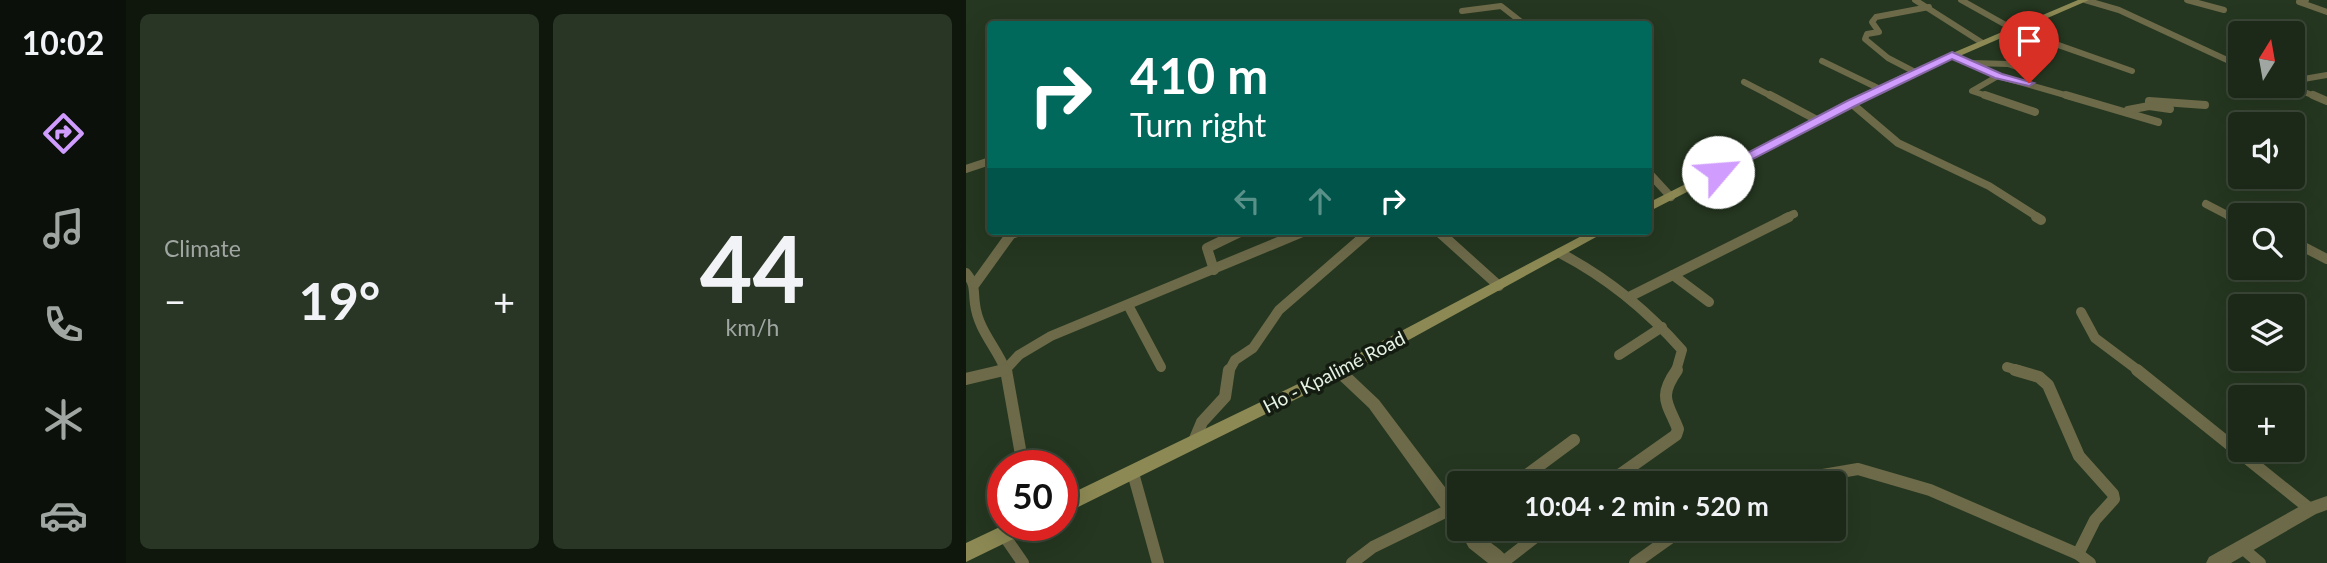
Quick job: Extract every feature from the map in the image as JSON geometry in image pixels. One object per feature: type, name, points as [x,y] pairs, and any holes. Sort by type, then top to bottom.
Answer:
[{"type":"main road","points":[[1652,206],[1915,72],[2085,0]]},
{"type":"main road","name":"Ho - Kpalimé Road","points":[[1078,499],[1339,371],[1594,235]]},
{"type":"main road","points":[[966,553],[989,541]]},
{"type":"street","points":[[1915,0],[1981,42]]},
{"type":"street","points":[[1961,0],[2013,29],[2132,71]]},
{"type":"street","points":[[2085,0],[2119,10],[2228,60]]},
{"type":"street","points":[[2187,0],[2224,10]]},
{"type":"street","points":[[2306,0],[2299,2],[2327,12]]},
{"type":"street","points":[[1462,11],[1501,6],[1520,21]]},
{"type":"street","points":[[1915,72],[1878,51],[1864,39],[1867,34],[1879,32],[1872,22],[1876,17],[1913,13],[1929,7]]},
{"type":"street","points":[[1952,55],[1972,63],[2008,64],[2031,72]]},
{"type":"street","points":[[1822,61],[1880,89]]},
{"type":"street","points":[[1972,63],[1998,76],[2029,83],[2105,109],[2124,111],[2158,122]]},
{"type":"street","points":[[2305,79],[2327,75]]},
{"type":"street","points":[[1998,76],[1972,91],[2035,112]]},
{"type":"street","points":[[1744,82],[1817,120]]},
{"type":"street","points":[[2305,93],[2327,101]]},
{"type":"street","points":[[2149,106],[2149,100],[2205,105]]},
{"type":"street","points":[[1851,103],[1898,143],[1989,186],[2041,220]]},
{"type":"street","points":[[2124,111],[2149,106],[2170,109]]},
{"type":"street","points":[[966,169],[987,162]]},
{"type":"street","points":[[1652,176],[1671,197]]},
{"type":"street","points":[[2206,204],[2228,216]]},
{"type":"street","points":[[1631,296],[1794,214]]},
{"type":"street","points":[[1011,235],[975,284],[975,305],[981,326],[1006,369],[1020,450]]},
{"type":"street","points":[[1214,270],[1207,248],[1234,235]]},
{"type":"street","points":[[966,379],[1006,369],[1019,355],[1051,336],[1296,235]]},
{"type":"street","points":[[1194,441],[1202,422],[1225,397],[1229,370],[1235,360],[1254,348],[1279,310],[1365,235]]},
{"type":"street","points":[[1442,235],[1499,286]]},
{"type":"street","points":[[2305,248],[2327,259]]},
{"type":"street","points":[[1560,253],[1603,274],[1631,296],[1682,350],[1682,364],[1665,389],[1664,400],[1678,429],[1676,436],[1625,471]]},
{"type":"street","points":[[966,272],[975,284]]},
{"type":"street","points":[[1673,275],[1709,302]]},
{"type":"street","points":[[1129,304],[1161,367]]},
{"type":"street","points":[[2081,312],[2088,319],[2095,338],[2319,506],[2214,563]]},
{"type":"street","points":[[1619,355],[1662,327]]},
{"type":"street","points":[[2007,367],[2039,377],[2048,385],[2059,416],[2079,456],[2115,499],[2090,528],[2078,554]]},
{"type":"street","points":[[1339,371],[1374,404],[1447,504]]},
{"type":"street","points":[[1532,471],[1574,440]]},
{"type":"street","points":[[1846,471],[1858,469],[1930,490],[2078,554],[2090,563]]},
{"type":"street","points":[[1133,473],[1158,563]]},
{"type":"street","points":[[1352,563],[1373,547],[1447,518]]},
{"type":"street","points":[[1008,541],[1023,563]]},
{"type":"street","points":[[1475,541],[1502,563],[1530,541]]},
{"type":"street","points":[[1635,563],[1666,541]]},
{"type":"street","points":[[2241,547],[2260,563]]},
{"type":"route","points":[[1718,172],[1851,103],[1952,55],[1998,76],[2029,83]]}]
